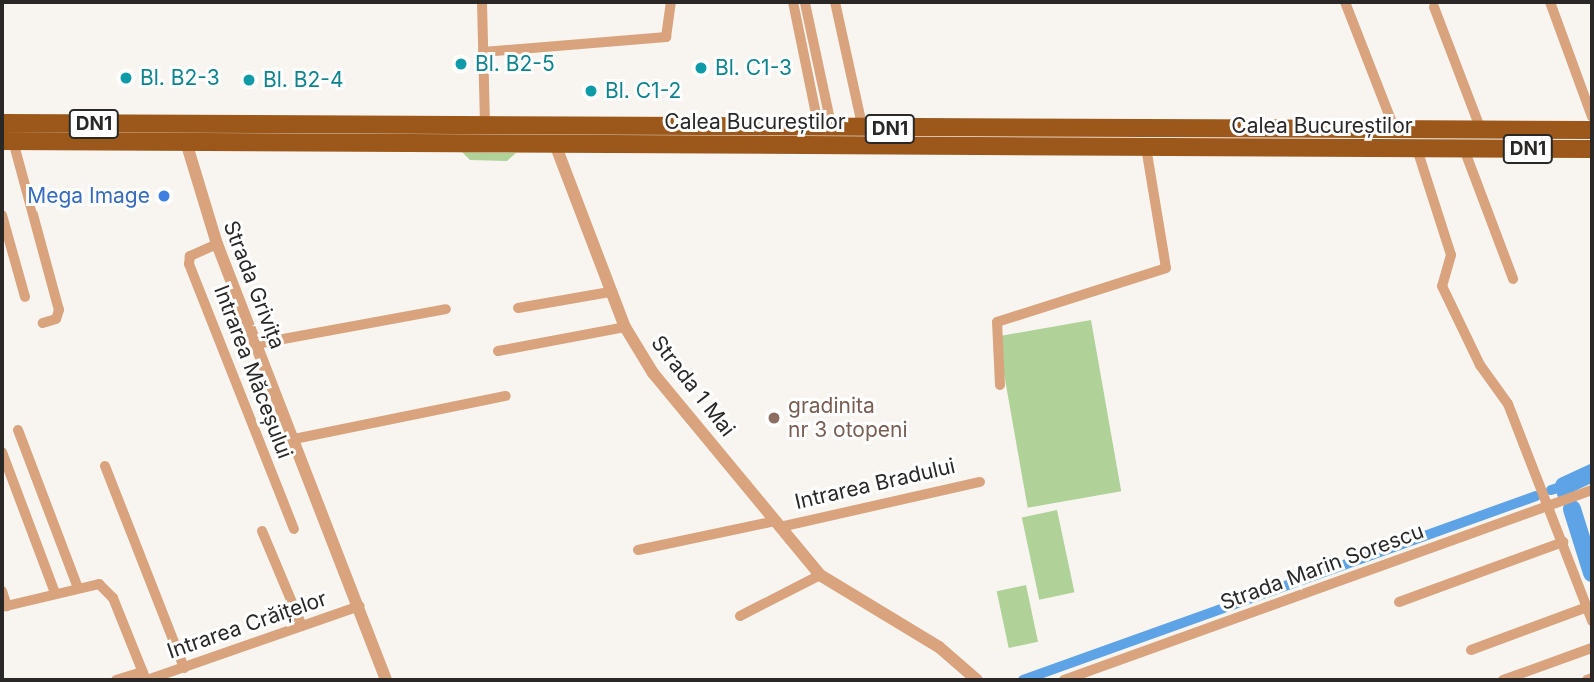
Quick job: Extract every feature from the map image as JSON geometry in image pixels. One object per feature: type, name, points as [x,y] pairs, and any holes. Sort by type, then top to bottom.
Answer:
[{"type":"highway","name":"Calea Bucureștilor","points":[[2,123],[825,129],[1592,130]]},
{"type":"highway","name":"Calea Bucureștilor","points":[[7,141],[1592,149]]},
{"type":"street","points":[[482,2],[485,127]]},
{"type":"street","points":[[483,52],[666,37],[671,2]]},
{"type":"street","points":[[793,2],[825,129]]},
{"type":"street","points":[[835,2],[863,129]]},
{"type":"street","points":[[1345,2],[1395,130]]},
{"type":"street","points":[[1550,2],[1592,117]]},
{"type":"street","points":[[806,3],[825,129]]},
{"type":"street","points":[[1434,7],[1481,130]]},
{"type":"street","points":[[7,141],[59,310],[56,319],[43,323]]},
{"type":"street","name":"Strada Grivița","points":[[186,142],[216,244],[386,680]]},
{"type":"street","name":"Strada 1 Mai","points":[[555,144],[610,292],[625,327],[653,373],[820,575],[939,647],[977,680]]},
{"type":"street","points":[[1000,386],[997,322],[1166,268],[1146,147]]},
{"type":"street","points":[[1417,149],[1451,255],[1442,286],[1480,365],[1499,385],[1549,506],[1592,621]]},
{"type":"street","points":[[1464,149],[1513,279]]},
{"type":"street","points":[[2,215],[25,297]]},
{"type":"street","name":"Intrarea Măceșului","points":[[216,244],[190,256],[189,264],[294,529]]},
{"type":"street","points":[[518,308],[610,292]]},
{"type":"street","points":[[256,344],[446,309]]},
{"type":"street","points":[[498,351],[625,327]]},
{"type":"street","points":[[294,439],[506,397]]},
{"type":"street","points":[[18,430],[77,585]]},
{"type":"street","points":[[2,452],[54,590]]},
{"type":"street","points":[[105,467],[184,668]]},
{"type":"street","name":"Intrarea Bradului","points":[[778,524],[980,482]]},
{"type":"street","name":"Strada Marin Sorescu","points":[[1064,680],[1592,490]]},
{"type":"street","points":[[638,550],[778,524]]},
{"type":"street","points":[[262,531],[302,626]]},
{"type":"street","points":[[1399,602],[1563,542]]},
{"type":"street","points":[[740,616],[820,575]]},
{"type":"street","points":[[2,592],[4,606],[54,590],[99,584],[110,593],[145,678]]},
{"type":"street","name":"Intrarea Crăițelor","points":[[116,680],[145,678],[184,668],[359,606]]},
{"type":"street","points":[[1471,650],[1587,607]]},
{"type":"street","points":[[1503,680],[1592,648]]},
{"type":"street","points":[[1587,680],[1592,678]]},
{"type":"green space","points":[[462,152],[516,153],[507,161],[470,160]]},
{"type":"green space","points":[[1091,320],[1121,491],[1028,508],[997,336]]},
{"type":"green space","points":[[1057,510],[1074,592],[1039,600],[1022,517]]},
{"type":"green space","points":[[1026,585],[1038,642],[1009,648],[997,591]]},
{"type":"waterway","points":[[1566,493],[1564,486],[1592,473]]},
{"type":"waterway","points":[[1551,490],[1564,486]]},
{"type":"waterway","points":[[1023,680],[1536,496]]},
{"type":"waterway","points":[[1572,509],[1592,573]]},
{"type":"place","name":"Bl. B2-5","points":[[461,64]]},
{"type":"place","name":"Bl. C1-3","points":[[701,68]]},
{"type":"place","name":"Bl. B2-3","points":[[126,78]]},
{"type":"place","name":"Bl. B2-4","points":[[249,80]]},
{"type":"place","name":"Bl. C1-2","points":[[591,91]]},
{"type":"place","name":"Mega Image","points":[[164,196]]},
{"type":"place","name":"gradinita nr 3 otopeni","points":[[774,418]]}]
